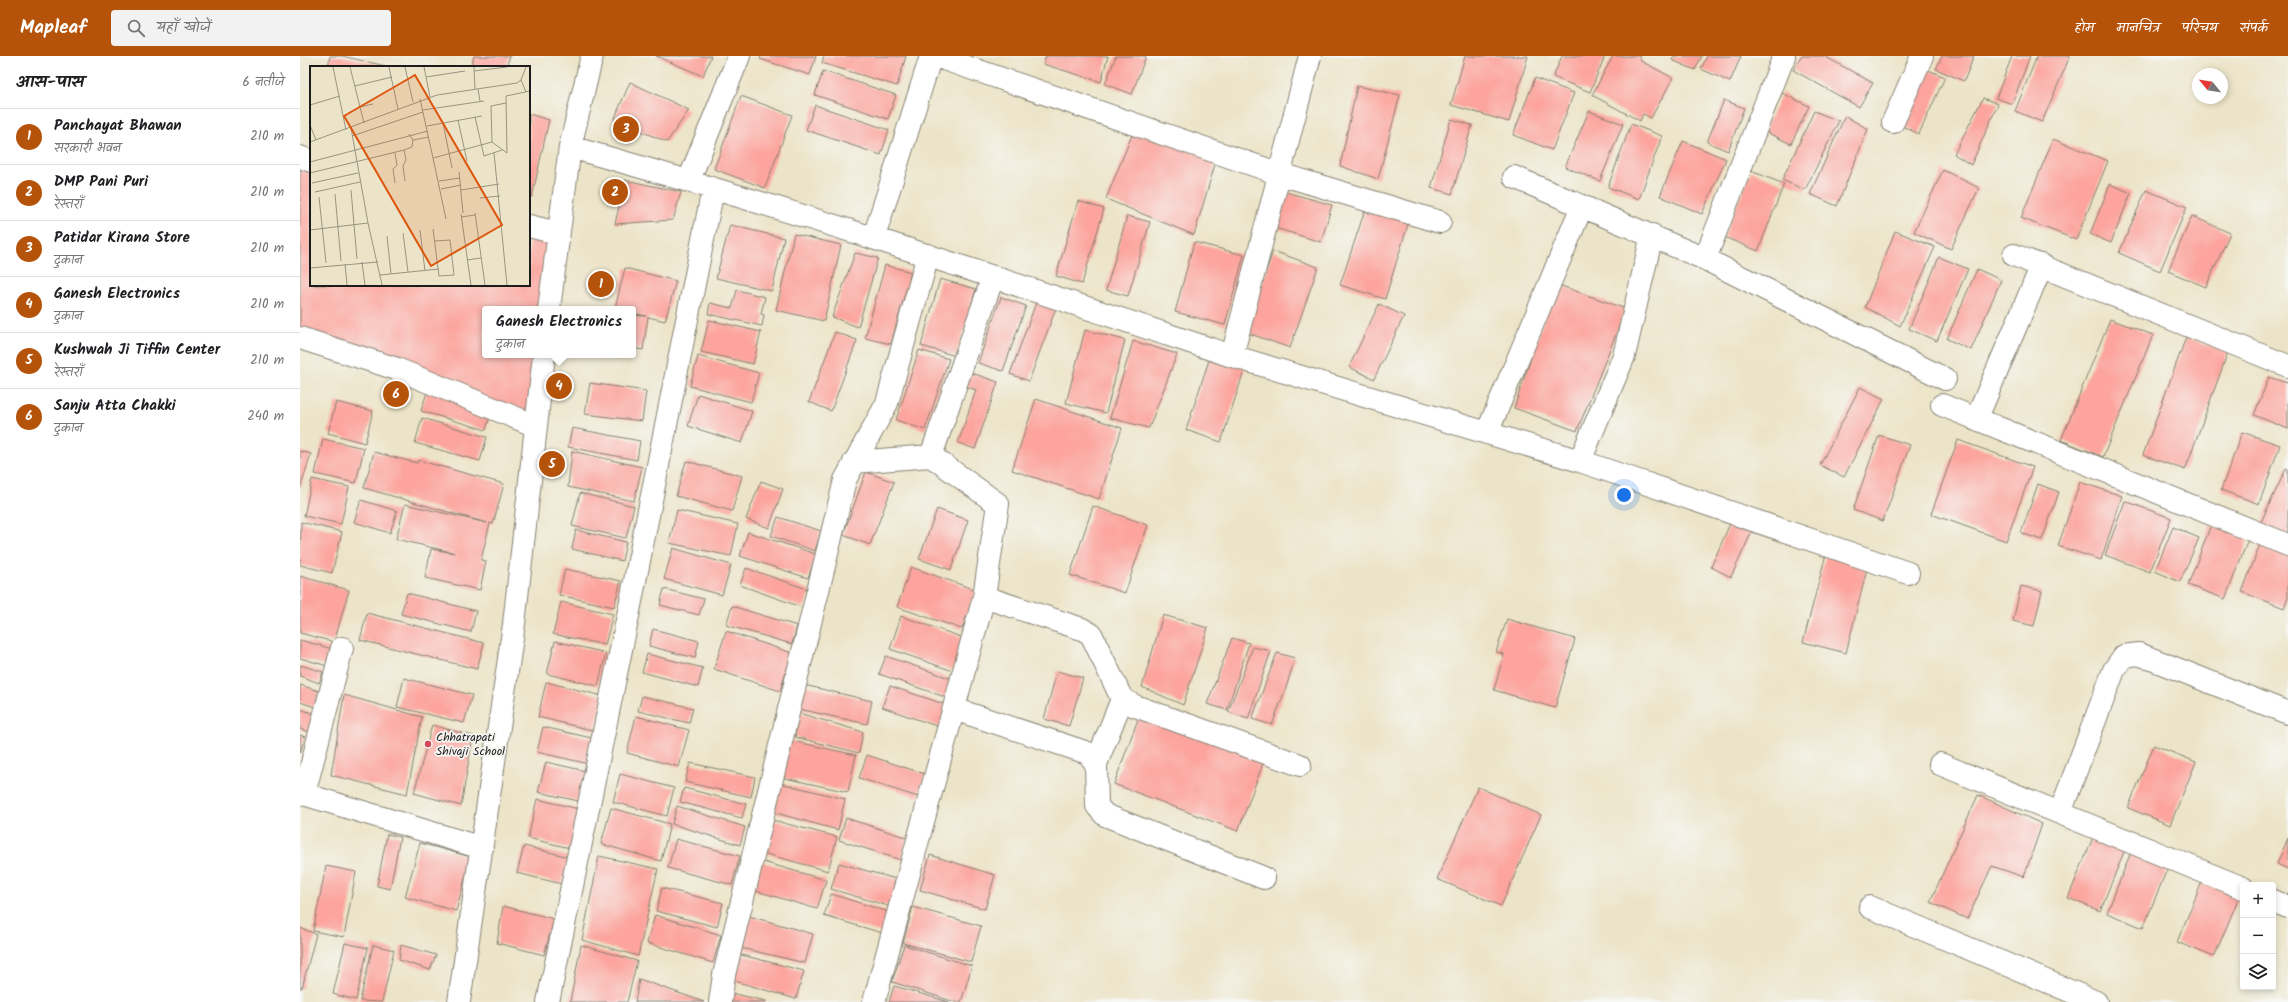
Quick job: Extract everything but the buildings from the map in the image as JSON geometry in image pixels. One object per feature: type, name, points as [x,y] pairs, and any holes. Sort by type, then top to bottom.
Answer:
[{"type":"street","points":[[549,306],[570,147],[592,56]]},
{"type":"street","points":[[689,180],[739,56]]},
{"type":"street","points":[[874,237],[931,56]]},
{"type":"street","points":[[935,56],[1280,174],[1440,222]]},
{"type":"street","points":[[1232,356],[1310,56]]},
{"type":"street","points":[[1705,259],[1784,56]]},
{"type":"street","points":[[1893,122],[1922,56]]},
{"type":"street","points":[[570,147],[689,180],[713,189],[874,237],[1232,356],[1580,461],[1908,573]]},
{"type":"street","points":[[300,157],[310,161]]},
{"type":"street","points":[[1514,176],[1705,259],[1945,379]]},
{"type":"street","points":[[548,1002],[630,611],[713,189]]},
{"type":"street","points":[[1487,433],[1582,206]]},
{"type":"street","points":[[530,226],[558,233]]},
{"type":"street","points":[[1580,461],[1624,356],[1652,235]]},
{"type":"street","points":[[720,1002],[724,975],[846,480],[854,462],[888,403],[928,255]]},
{"type":"street","points":[[2014,255],[2042,265],[2288,366]]},
{"type":"street","points":[[1976,420],[2042,265]]},
{"type":"street","points":[[930,456],[993,277]]},
{"type":"street","points":[[300,338],[397,369],[536,426]]},
{"type":"street","points":[[459,1002],[514,624],[544,358]]},
{"type":"street","points":[[1942,405],[2288,545]]},
{"type":"street","points":[[854,462],[930,456],[998,504],[984,597],[874,1002]]},
{"type":"street","points":[[984,597],[1082,629],[1091,634],[1122,699],[1135,706],[1300,765]]},
{"type":"street","points":[[342,648],[302,794],[482,848]]},
{"type":"street","points":[[2060,813],[2114,670],[2124,656],[2139,654],[2288,713]]},
{"type":"street","points":[[1122,699],[1096,764],[1097,806],[1105,815],[1264,878]]},
{"type":"street","points":[[954,709],[1088,753],[1096,764]]},
{"type":"street","points":[[1940,764],[2240,887]]},
{"type":"street","points":[[2276,902],[2288,907]]},
{"type":"street","points":[[1870,907],[2096,1002]]},
{"type":"place","name":"Patidar Kirana Store","points":[[626,129]]},
{"type":"place","name":"DMP Pani Puri","points":[[615,192]]},
{"type":"place","name":"Panchayat Bhawan","points":[[601,284]]},
{"type":"place","name":"Ganesh Electronics","points":[[559,386]]},
{"type":"place","name":"Sanju Atta Chakki","points":[[396,394]]},
{"type":"place","name":"Kushwah Ji Tiffin Center","points":[[552,464]]},
{"type":"place","name":"Chhatrapati Shivaji School","points":[[428,744]]}]
